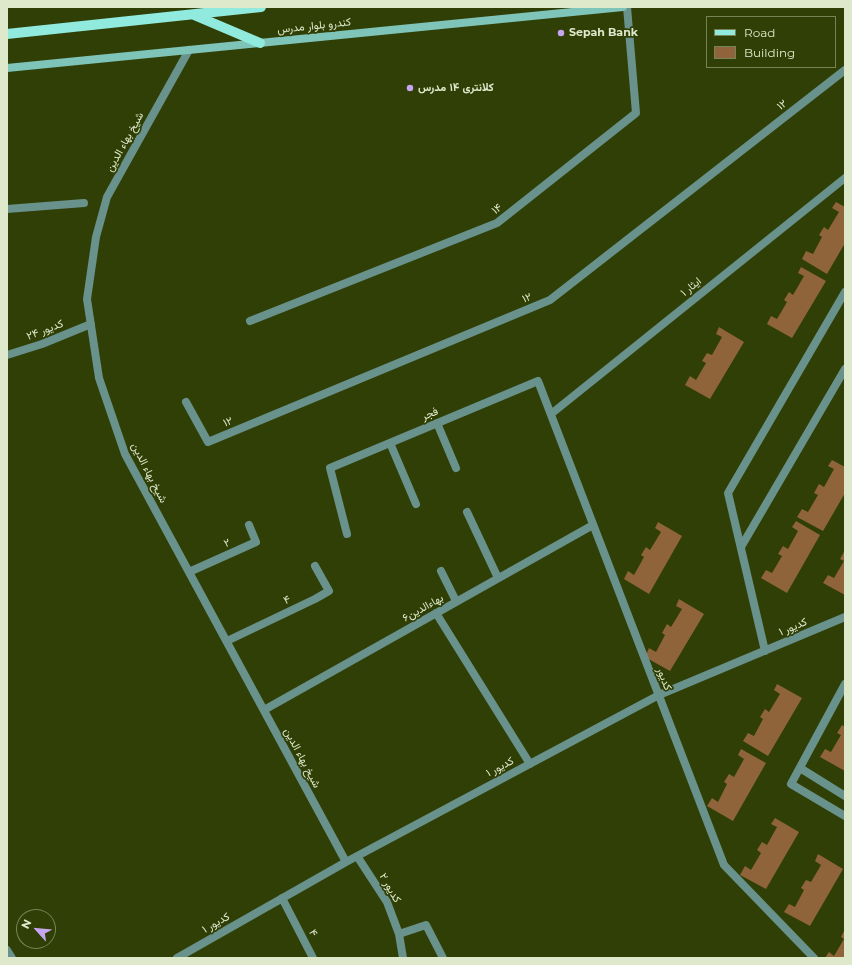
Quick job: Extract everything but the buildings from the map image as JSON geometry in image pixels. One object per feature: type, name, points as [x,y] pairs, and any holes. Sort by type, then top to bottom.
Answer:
[{"type":"main road","points":[[7,34],[261,7]]},
{"type":"main road","name":"کندرو بلوار مدرس","points":[[7,68],[623,7]]},
{"type":"main road","points":[[193,14],[260,43]]},
{"type":"street","name":"۱۴","points":[[250,321],[497,224],[636,114],[627,7]]},
{"type":"street","name":"شیخ بهاء الدین","points":[[189,50],[107,197],[96,237],[87,299],[99,378],[125,454],[346,862]]},
{"type":"street","name":"۱۲","points":[[186,402],[208,442],[550,300],[845,70]]},
{"type":"street","name":"ایثار ۱","points":[[550,414],[845,178]]},
{"type":"street","points":[[7,209],[84,203]]},
{"type":"street","points":[[765,651],[728,493],[845,292]]},
{"type":"street","name":"کدیور ۲۴","points":[[7,355],[42,344],[91,324]]},
{"type":"street","points":[[741,547],[845,369]]},
{"type":"street","name":"کدیور","points":[[538,381],[724,865],[814,958]]},
{"type":"street","name":"فجر","points":[[347,534],[330,468],[538,381]]},
{"type":"street","points":[[437,423],[456,468]]},
{"type":"street","points":[[390,443],[416,504]]},
{"type":"street","points":[[467,512],[498,578]]},
{"type":"street","name":"۲","points":[[190,572],[256,542],[249,525]]},
{"type":"street","name":"۶بهاءالدين","points":[[264,710],[593,525]]},
{"type":"street","name":"۴","points":[[227,641],[329,591],[315,566]]},
{"type":"street","points":[[442,571],[456,602]]},
{"type":"street","points":[[436,613],[530,764]]},
{"type":"street","name":"کدیور ۱","points":[[177,958],[346,862],[659,695],[845,617]]},
{"type":"street","points":[[845,684],[791,784],[845,816]]},
{"type":"street","points":[[800,768],[845,796]]},
{"type":"street","name":"۲ کدیور","points":[[357,856],[387,902],[399,934],[403,958]]},
{"type":"street","name":"۴","points":[[282,898],[313,958]]},
{"type":"street","points":[[399,934],[426,924],[443,958]]},
{"type":"street","points":[[7,950],[12,958]]},
{"type":"place","name":"Sepah Bank","points":[[561,33]]},
{"type":"place","name":"کلانتری ۱۴ مدرس","points":[[410,88]]}]
